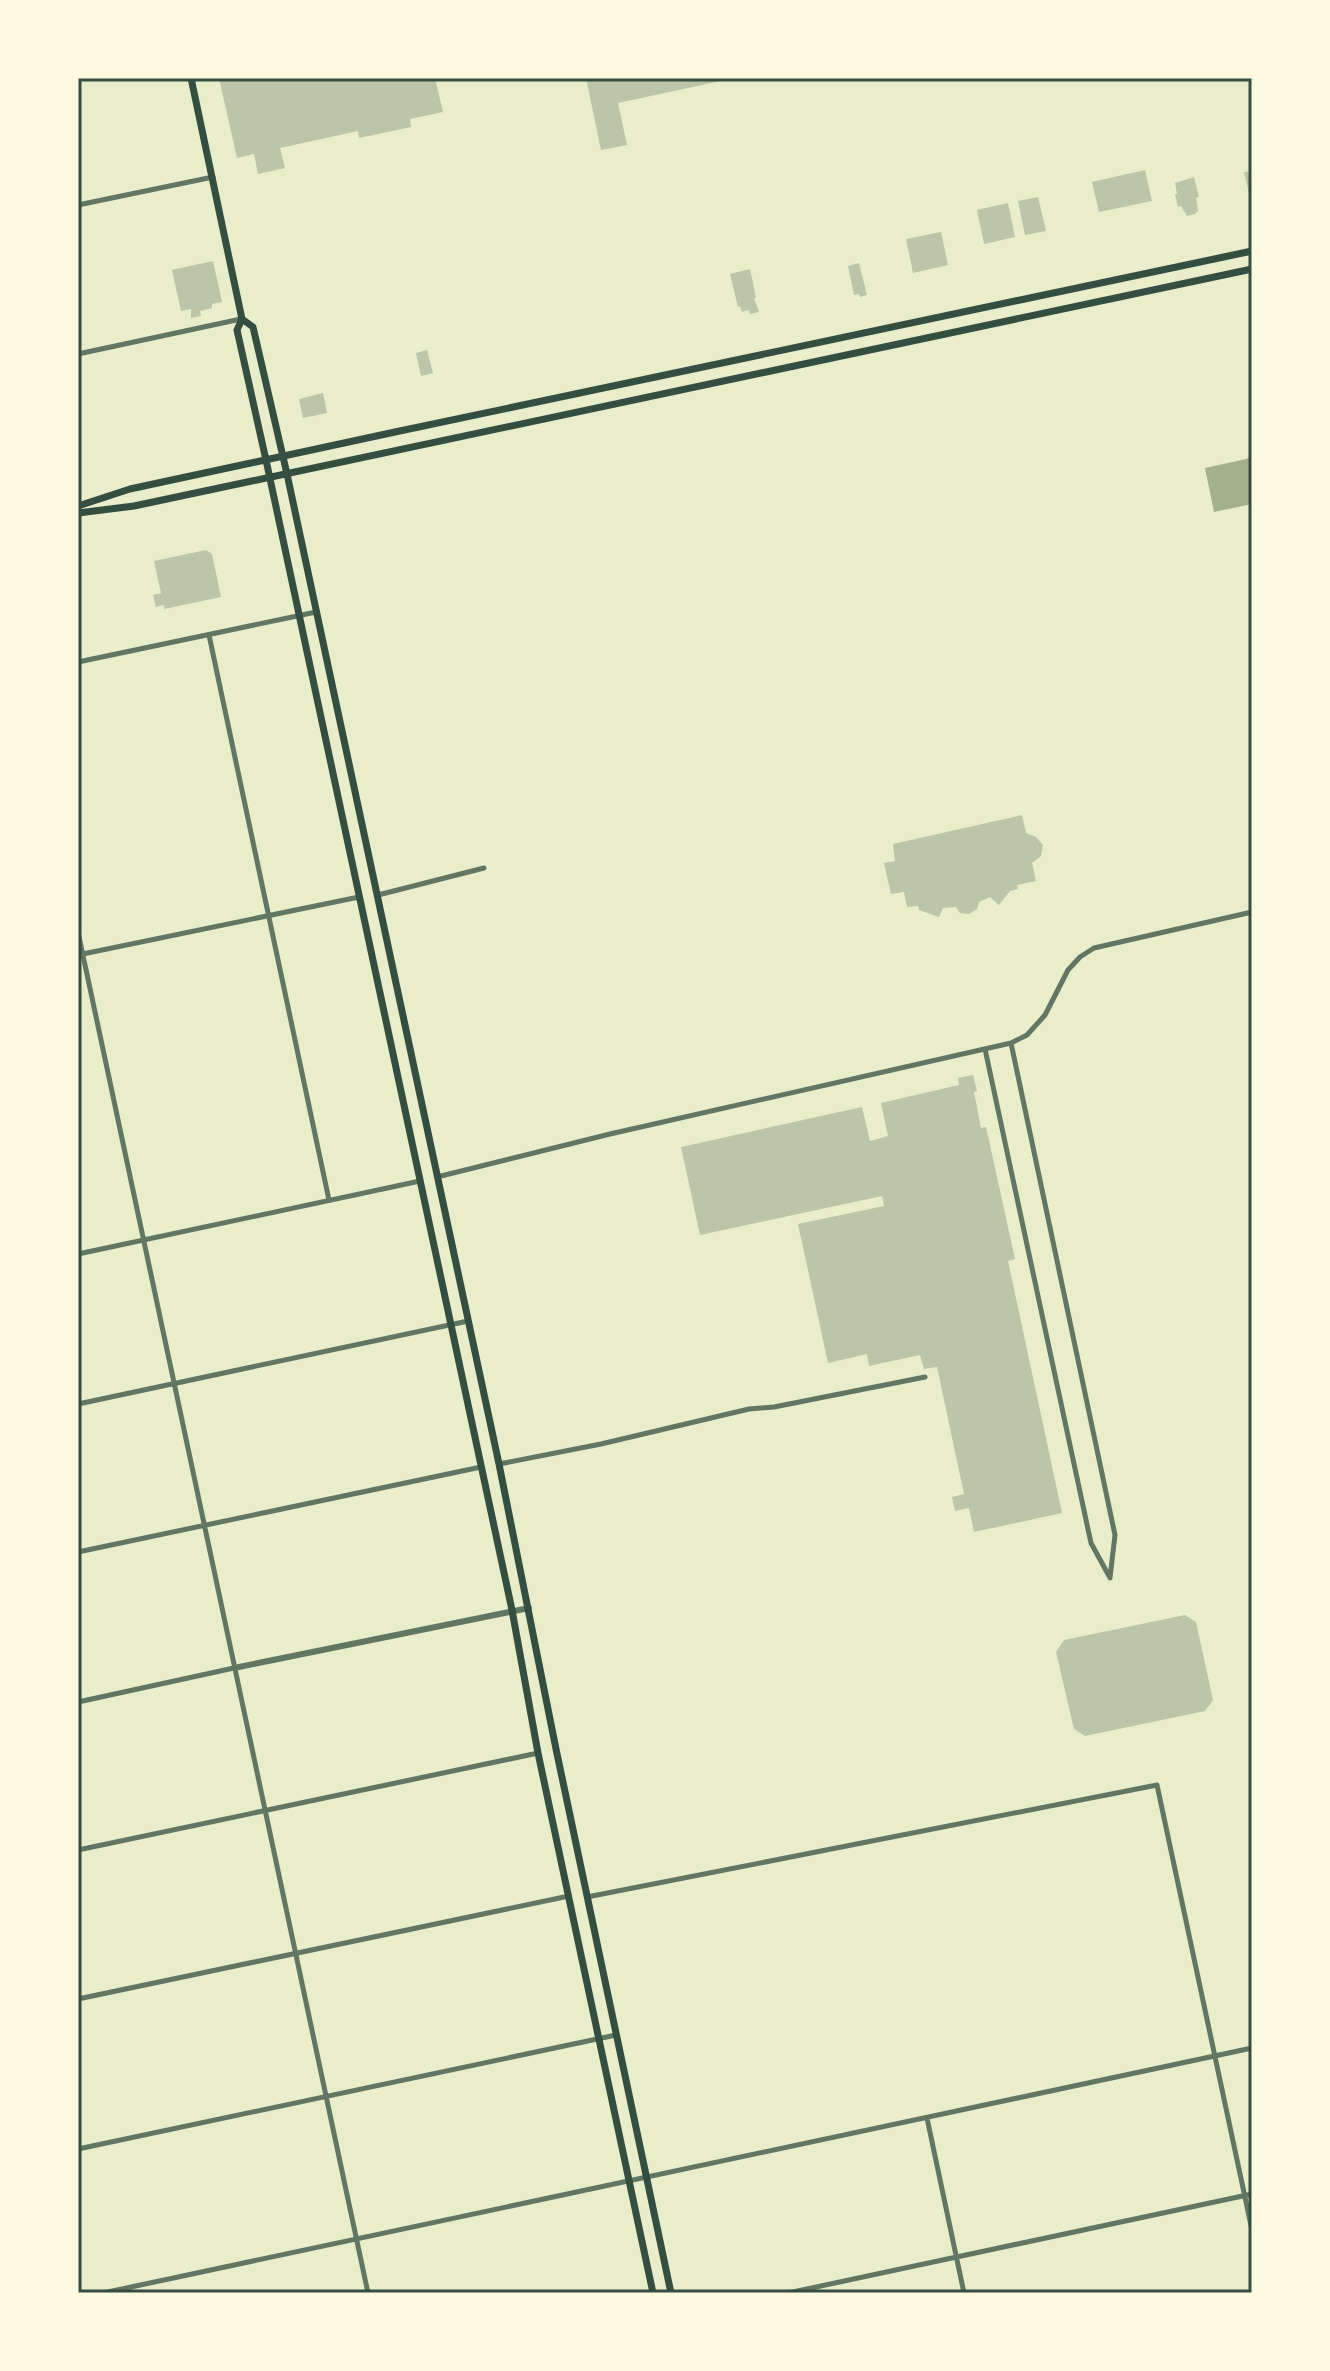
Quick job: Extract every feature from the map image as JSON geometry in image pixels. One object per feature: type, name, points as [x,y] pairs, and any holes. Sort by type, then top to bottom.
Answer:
[{"type":"main road","points":[[191,78],[242,319],[237,330],[512,1610],[538,1753],[653,2293]]},
{"type":"main road","points":[[78,506],[130,489],[1252,251]]},
{"type":"main road","points":[[78,513],[134,506],[1252,269]]},
{"type":"main road","points":[[1069,289],[1072,307]]},
{"type":"main road","points":[[941,317],[944,334]]},
{"type":"main road","points":[[242,319],[253,327],[287,474],[499,1464],[671,2293]]},
{"type":"main road","points":[[843,337],[847,355]]},
{"type":"main road","points":[[718,363],[722,382]]},
{"type":"main road","points":[[501,409],[506,428]]},
{"type":"main road","points":[[130,489],[134,506]]},
{"type":"main road","points":[[359,897],[377,895]]},
{"type":"main road","points":[[420,1181],[437,1177]]},
{"type":"main road","points":[[481,1467],[499,1464]]},
{"type":"main road","points":[[538,1753],[556,1749]]},
{"type":"main road","points":[[569,1896],[587,1897]]},
{"type":"street","points":[[78,205],[213,177]]},
{"type":"street","points":[[78,354],[242,319]]},
{"type":"street","points":[[78,662],[316,612]]},
{"type":"street","points":[[209,635],[329,1200]]},
{"type":"street","points":[[377,895],[484,868]]},
{"type":"street","points":[[80,954],[359,897]]},
{"type":"street","points":[[437,1177],[610,1134],[1011,1043],[1027,1035],[1045,1015],[1068,970],[1094,948],[1252,912]]},
{"type":"street","points":[[78,932],[80,954],[368,2293]]},
{"type":"street","points":[[985,1049],[1091,1543],[1110,1578],[1115,1535],[1011,1043]]},
{"type":"street","points":[[78,1254],[420,1181]]},
{"type":"street","points":[[78,1404],[468,1321]]},
{"type":"street","points":[[499,1464],[749,1409],[774,1407],[925,1377]]},
{"type":"street","points":[[78,1552],[481,1467]]},
{"type":"street","points":[[78,1702],[529,1608]]},
{"type":"street","points":[[78,1850],[538,1753]]},
{"type":"street","points":[[587,1897],[1157,1785],[1252,2230]]},
{"type":"street","points":[[78,1999],[569,1896]]},
{"type":"street","points":[[78,2149],[616,2035]]},
{"type":"street","points":[[103,2293],[1252,2048]]},
{"type":"street","points":[[927,2118],[964,2293]]},
{"type":"street","points":[[788,2293],[1252,2194]]},
{"type":"shaded area","points":[[1252,456],[1252,504],[1214,512],[1205,468]]},
{"type":"building","points":[[219,78],[435,78],[443,112],[410,119],[411,127],[359,138],[358,131],[280,148],[285,168],[258,174],[254,154],[237,158]]},
{"type":"building","points":[[586,78],[730,79],[618,103],[627,145],[601,150]]},
{"type":"building","points":[[1145,170],[1152,201],[1099,212],[1092,182]]},
{"type":"building","points":[[1252,171],[1252,202],[1251,202],[1244,172]]},
{"type":"building","points":[[1194,177],[1199,197],[1196,198],[1198,211],[1187,216],[1181,206],[1178,207],[1175,183]]},
{"type":"building","points":[[1038,197],[1046,231],[1025,235],[1018,201]]},
{"type":"building","points":[[1008,203],[1015,237],[984,244],[977,210]]},
{"type":"building","points":[[941,232],[948,265],[913,273],[906,239]]},
{"type":"building","points":[[213,261],[222,302],[200,311],[201,316],[191,318],[191,309],[181,311],[172,270]]},
{"type":"building","points":[[859,263],[867,295],[860,297],[859,294],[854,295],[848,266]]},
{"type":"building","points":[[750,269],[759,312],[750,314],[749,310],[742,312],[738,307],[730,274]]},
{"type":"building","points":[[427,350],[433,373],[421,376],[416,353]]},
{"type":"building","points":[[323,393],[327,413],[303,418],[299,399]]},
{"type":"building","points":[[206,550],[212,554],[221,597],[164,609],[164,605],[156,607],[153,595],[161,593],[154,561]]},
{"type":"building","points":[[1022,815],[1026,833],[1036,837],[1043,845],[1041,856],[1032,863],[1036,881],[1017,885],[1018,889],[1010,891],[999,905],[990,897],[979,902],[977,909],[969,914],[960,913],[956,907],[943,908],[939,917],[919,910],[918,906],[907,907],[904,892],[891,894],[884,863],[895,861],[893,844]]},
{"type":"building","points":[[973,1075],[981,1128],[986,1127],[1015,1259],[1008,1261],[1062,1513],[974,1532],[969,1508],[955,1511],[952,1497],[964,1494],[937,1367],[924,1369],[920,1355],[869,1366],[867,1354],[828,1363],[798,1224],[884,1206],[882,1196],[700,1235],[681,1147],[862,1107],[870,1141],[888,1136],[881,1103],[959,1085],[958,1078]]},
{"type":"building","points":[[1185,1615],[1196,1622],[1213,1700],[1205,1711],[1085,1736],[1074,1729],[1056,1652],[1064,1640]]}]
